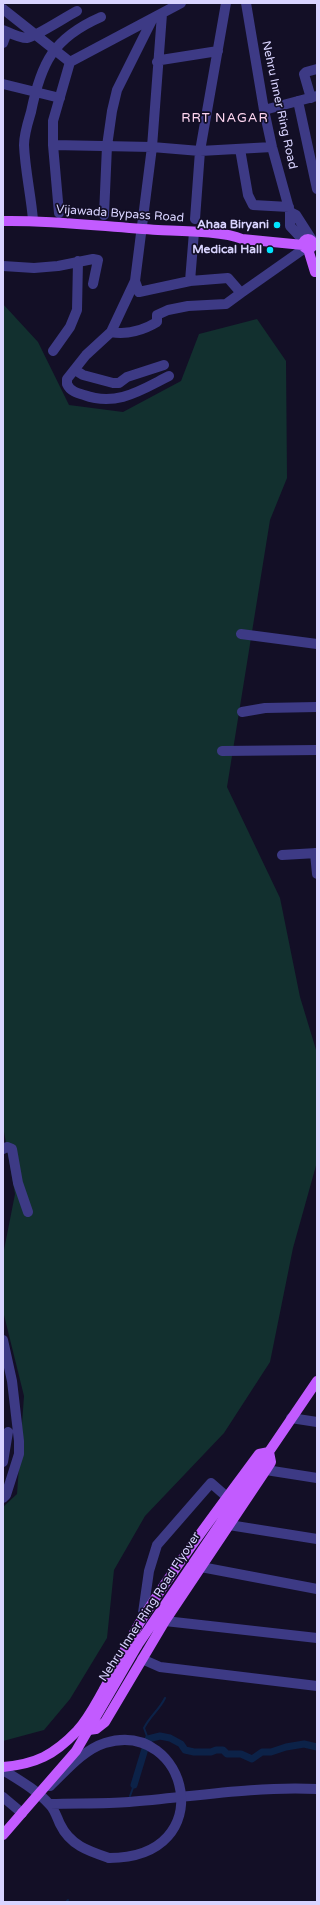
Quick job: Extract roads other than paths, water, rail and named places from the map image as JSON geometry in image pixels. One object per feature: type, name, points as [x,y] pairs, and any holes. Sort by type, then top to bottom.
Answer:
[{"type":"main road","name":"Vijawada Bypass Road","points":[[3,221],[33,220],[194,232],[236,236],[242,240],[309,244]]},
{"type":"main road","points":[[309,244],[316,272]]},
{"type":"main road","points":[[77,1731],[96,1729],[105,1722],[165,1621],[229,1525],[263,1467],[271,1462],[269,1452],[317,1381]]},
{"type":"main road","points":[[3,1768],[25,1765],[42,1758],[57,1749],[77,1731],[89,1716],[142,1620],[170,1576],[259,1454],[269,1452]]},
{"type":"main road","name":"Nehru Inner Ring Road Flyover","points":[[3,1835],[76,1751],[137,1646],[263,1467]]},
{"type":"street","points":[[59,213],[53,145],[53,121],[70,62],[105,42],[152,20],[162,14],[169,6],[180,3]]},
{"type":"street","points":[[195,219],[200,150],[226,3]]},
{"type":"street","name":"Nehru Inner Ring Road","points":[[246,3],[264,110],[272,147],[290,209],[289,216],[292,229],[309,244]]},
{"type":"street","points":[[3,9],[35,36],[70,62]]},
{"type":"street","points":[[3,43],[5,31],[21,37],[35,36],[77,11]]},
{"type":"street","points":[[162,14],[157,62],[152,147],[135,282],[119,313],[112,332],[86,355],[67,380],[68,386],[74,391],[105,400],[126,396],[170,376]]},
{"type":"street","points":[[33,220],[24,143],[35,92],[49,57],[54,50],[68,36],[85,24],[101,18]]},
{"type":"street","points":[[104,215],[107,146],[112,111],[117,90],[152,20]]},
{"type":"street","points":[[157,62],[218,51]]},
{"type":"street","points":[[264,110],[314,97],[304,74],[317,69]]},
{"type":"street","points":[[3,84],[60,98]]},
{"type":"street","points":[[298,101],[317,188]]},
{"type":"street","points":[[53,145],[152,147],[200,150],[272,147]]},
{"type":"street","points":[[240,149],[248,194],[253,205],[290,209]]},
{"type":"street","points":[[190,281],[194,232]]},
{"type":"street","points":[[112,332],[122,334],[133,332],[157,322],[157,315],[168,310],[188,306],[226,304],[309,244]]},
{"type":"street","points":[[3,266],[34,268],[58,266],[93,259],[98,260],[93,284]]},
{"type":"street","points":[[54,351],[70,327],[77,310],[78,261]]},
{"type":"street","points":[[135,282],[139,292],[190,281],[228,278],[240,293]]},
{"type":"street","points":[[75,370],[83,375],[113,383],[119,383],[127,377],[164,365]]},
{"type":"street","points":[[241,634],[317,644]]},
{"type":"street","points":[[242,712],[265,708],[317,707]]},
{"type":"street","points":[[222,751],[317,750]]},
{"type":"street","points":[[282,855],[316,853],[317,874]]},
{"type":"street","points":[[3,1149],[7,1147],[12,1149],[18,1183],[28,1212]]},
{"type":"street","points":[[3,1340],[12,1381],[10,1432],[3,1462]]},
{"type":"street","points":[[291,1418],[317,1422]]},
{"type":"street","points":[[3,1498],[6,1495],[19,1454],[10,1432]]},
{"type":"street","points":[[263,1467],[317,1478]]},
{"type":"street","points":[[142,1620],[149,1571],[157,1545],[211,1483],[227,1497]]},
{"type":"street","points":[[229,1525],[317,1539]]},
{"type":"street","points":[[201,1567],[317,1589]]},
{"type":"street","points":[[165,1621],[317,1638]]},
{"type":"street","points":[[142,1659],[160,1667],[317,1686]]},
{"type":"street","points":[[3,1768],[38,1793],[50,1804],[65,1833],[72,1840],[90,1852],[109,1858],[127,1857],[149,1851],[166,1838],[177,1821],[182,1801],[180,1784],[165,1758],[150,1747],[128,1741],[116,1741],[104,1744],[86,1753],[76,1762],[24,1812],[3,1797]]},
{"type":"street","points":[[50,1804],[127,1802],[243,1791],[297,1788],[317,1789]]},
{"type":"waterway","points":[[148,1739],[144,1728],[165,1698]]},
{"type":"waterway","points":[[134,1785],[148,1739],[160,1736],[170,1738],[181,1744],[185,1750],[194,1752],[223,1750],[227,1754],[241,1754],[252,1759],[262,1752],[271,1752],[286,1747],[304,1744],[317,1747]]},
{"type":"waterway","points":[[130,1796],[134,1785]]},
{"type":"place","name":"Ahaa Biryani","points":[[277,225]]},
{"type":"place","name":"Medical Hall","points":[[270,250]]},
{"type":"district","name":"RRT NAGAR","points":[[225,119]]}]
